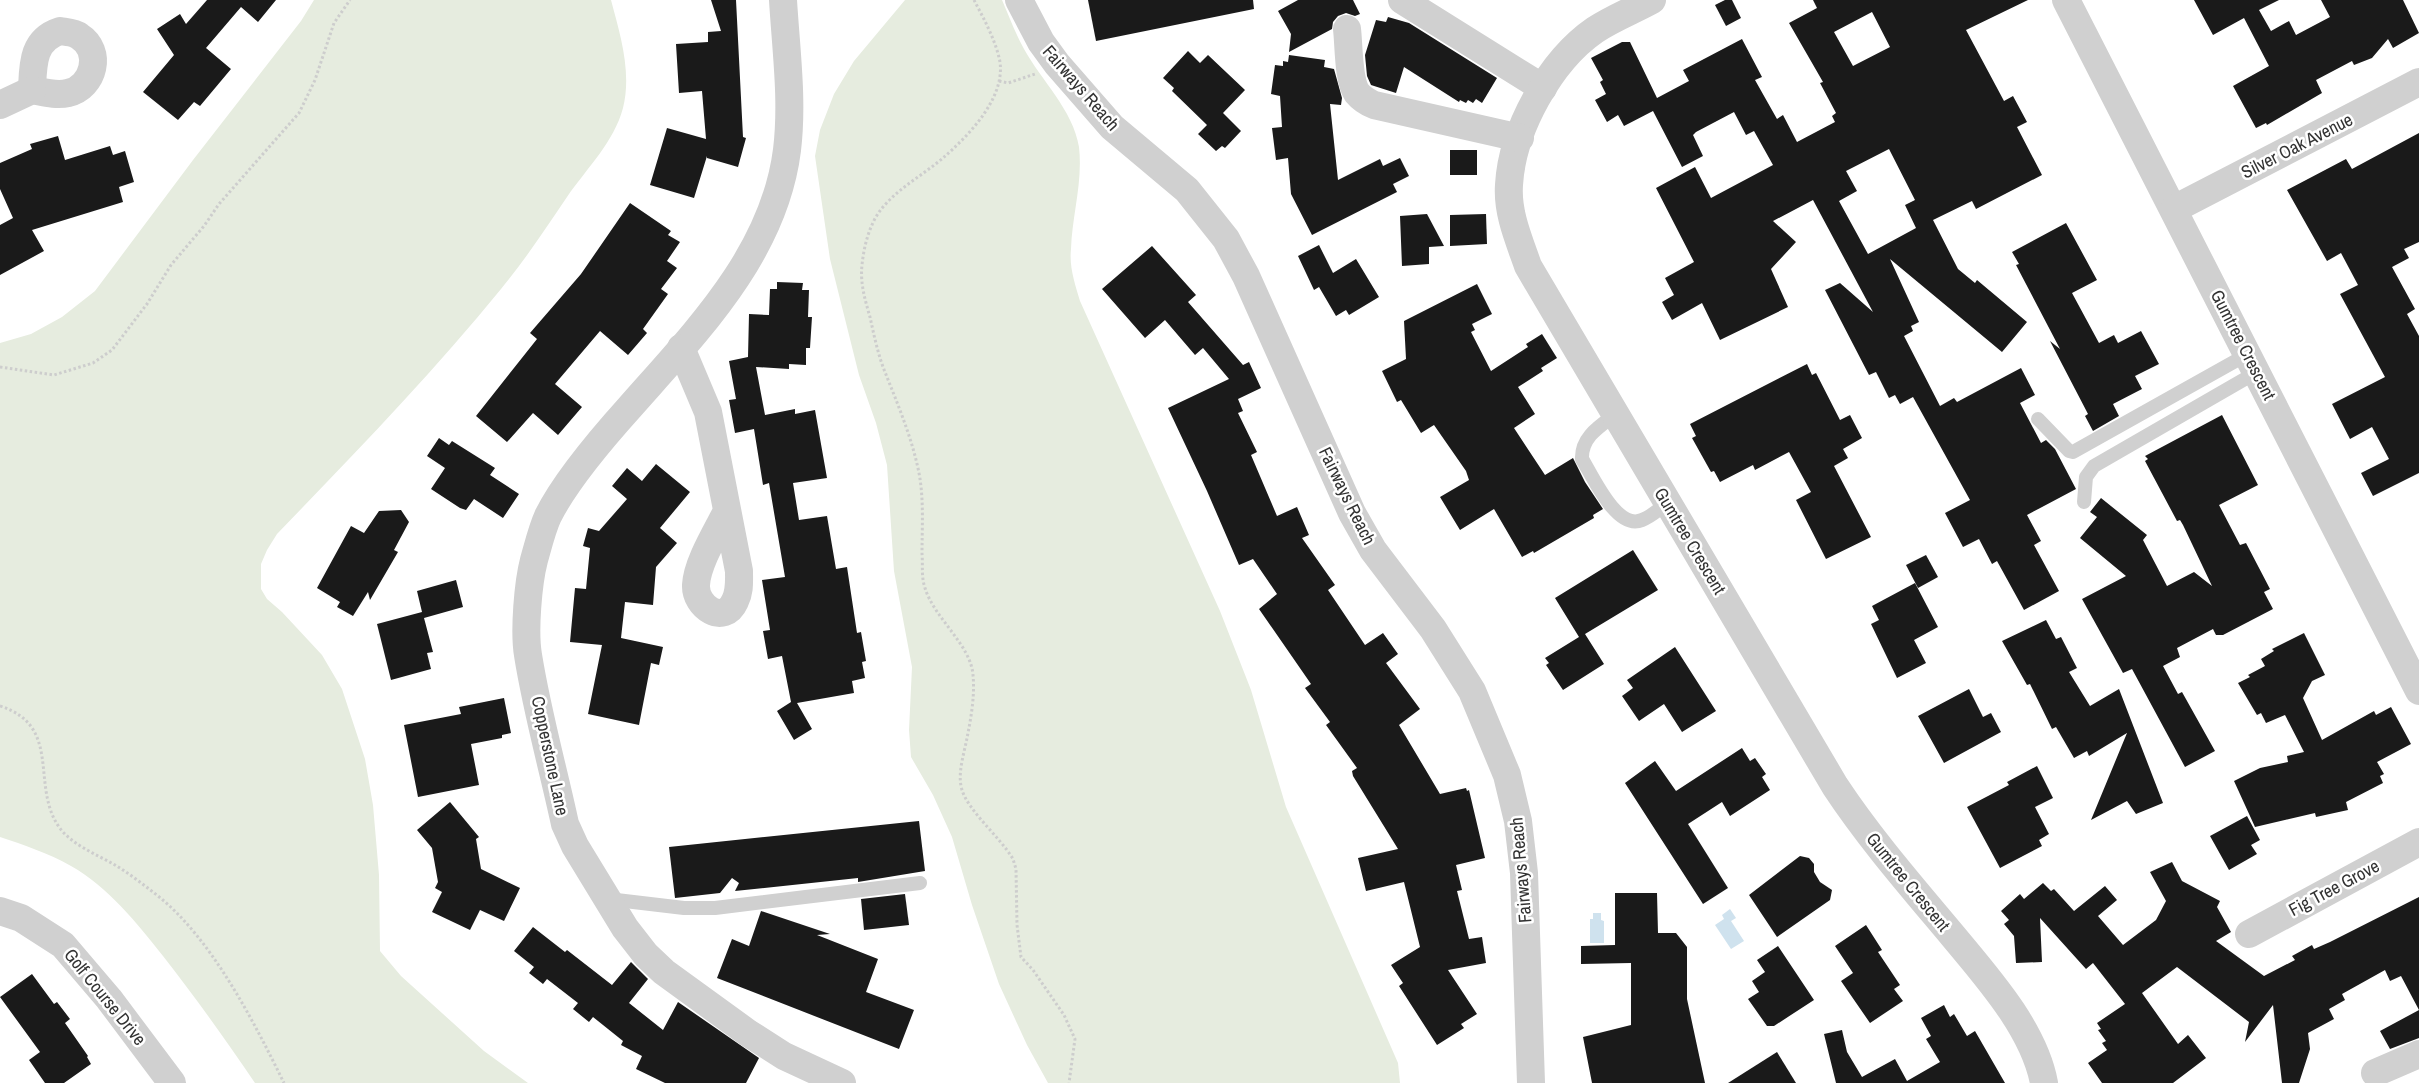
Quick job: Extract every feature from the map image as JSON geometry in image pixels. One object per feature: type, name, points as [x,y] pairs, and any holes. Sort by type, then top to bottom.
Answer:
[{"type":"street","name":"Copperstone Lane","points":[[783,0],[789,102],[787,150],[779,191],[766,226],[748,260],[681,348],[580,468],[548,516],[534,561],[530,590],[527,653],[565,824],[575,846],[636,941],[664,972],[748,1034],[784,1056],[842,1083]]},
{"type":"street","name":"Fairways Reach","points":[[1019,0],[1041,42],[1057,64],[1112,127],[1187,190],[1226,239],[1246,276],[1352,513],[1373,550],[1433,629],[1472,691],[1507,775],[1518,820],[1524,873],[1531,1083]]},
{"type":"street","points":[[1402,0],[1543,88]]},
{"type":"street","name":"Gumtree Crescent","points":[[1652,0],[1596,30],[1566,54],[1543,88],[1520,138],[1509,185],[1510,208],[1528,266],[1835,786],[1857,819],[1992,983],[2031,1046],[2044,1083]]},
{"type":"street","name":"Gumtree Crescent","points":[[2066,0],[2419,691]]},
{"type":"street","points":[[1347,29],[1352,79],[1356,92],[1364,100],[1374,105],[1520,138]]},
{"type":"street","name":"Silver Oak Avenue","points":[[2174,209],[2419,82]]},
{"type":"street","points":[[0,105],[32,90]]},
{"type":"street","points":[[681,348],[708,412],[727,511]]},
{"type":"street","name":"Fig Tree Grove","points":[[2249,934],[2419,842]]},
{"type":"street","name":"Golf Course Drive","points":[[0,911],[22,918],[63,944],[109,999],[172,1083]]},
{"type":"street","points":[[2375,1073],[2419,1054]]},
{"type":"lane","points":[[2038,419],[2069,451],[2073,452],[2253,363]]},
{"type":"lane","points":[[2084,502],[2086,477],[2094,466],[2253,363]]},
{"type":"lane","points":[[1616,414],[1585,441],[1581,450],[1582,459],[1611,506],[1623,518],[1633,522],[1643,520],[1668,503]]},
{"type":"lane","points":[[607,898],[684,908],[715,908],[920,884]]},
{"type":"path","points":[[0,367],[40,374],[60,374],[93,363],[112,350],[147,304],[171,265],[204,226],[219,204],[299,113],[315,80],[334,23],[350,0]]},
{"type":"path","points":[[974,0],[997,53],[1000,64],[999,81],[990,102],[964,136],[942,158],[896,193],[881,209],[870,230],[862,264],[862,276],[864,292],[878,348],[913,449],[919,473],[922,500],[922,572],[926,590],[946,625],[965,652],[973,674],[972,705],[962,763],[963,792],[1013,860],[1016,869],[1017,925],[1021,957],[1060,1009],[1076,1038],[1069,1083]]},
{"type":"path","points":[[999,81],[1008,83],[1019,80],[1057,64]]},
{"type":"path","points":[[0,706],[10,709],[23,718],[35,731],[40,743],[50,805],[59,827],[69,838],[116,866],[159,897],[188,925],[232,988],[262,1037],[284,1083]]},
{"type":"shaded area","points":[[314,0],[611,0],[624,53],[626,81],[623,108],[607,143],[501,289],[420,383],[277,534],[261,564],[261,589],[267,599],[282,612],[322,655],[342,689],[365,759],[373,805],[379,875],[380,951],[401,976],[484,1051],[528,1083],[255,1083],[163,956],[110,895],[85,875],[62,861],[0,837],[0,343],[31,334],[62,317],[95,291],[193,160],[301,21]]},
{"type":"shaded area","points":[[905,0],[1002,0],[1024,49],[1056,96],[1076,133],[1079,147],[1080,173],[1072,237],[1071,262],[1080,301],[1220,611],[1251,690],[1286,807],[1398,1063],[1400,1083],[1048,1083],[1027,1045],[999,984],[972,905],[952,837],[933,795],[911,757],[909,730],[912,667],[894,571],[887,465],[876,423],[859,375],[830,259],[815,156],[820,130],[834,94],[854,61]]},
{"type":"water","points":[[1730,909],[1736,918],[1731,921],[1744,941],[1731,949],[1715,925],[1724,919],[1722,915]]},
{"type":"water","points":[[1593,913],[1601,913],[1601,920],[1604,921],[1604,943],[1590,943],[1590,919],[1593,919]]},
{"type":"building","points":[[207,0],[276,0],[258,22],[241,7],[206,48],[231,69],[200,106],[194,102],[178,120],[143,92],[174,55],[157,29],[180,14],[186,24]]},
{"type":"building","points":[[711,0],[736,0],[743,137],[746,138],[738,167],[707,158],[707,156],[694,198],[650,185],[667,128],[706,139],[702,91],[679,93],[676,44],[708,42],[708,32],[721,31]]},
{"type":"building","points":[[1088,0],[1253,0],[1254,9],[1096,41]]},
{"type":"building","points":[[1298,0],[1353,0],[1360,14],[1355,16],[1346,13],[1338,16],[1333,22],[1332,29],[1289,52],[1291,34],[1278,11]]},
{"type":"building","points":[[1725,0],[1732,0],[1741,18],[1726,26],[1715,5]]},
{"type":"building","points":[[1813,0],[2028,0],[1966,30],[2004,101],[2013,96],[2027,122],[2017,127],[2042,175],[1976,209],[1972,201],[1933,220],[1958,269],[1975,283],[1977,280],[2027,322],[2002,352],[1890,259],[1919,322],[1911,326],[1913,331],[1904,336],[1940,406],[1954,398],[1957,402],[2021,368],[2035,395],[2020,403],[2041,443],[2046,440],[2055,449],[2076,489],[2027,515],[2041,541],[2034,545],[2059,591],[2024,610],[1997,561],[1992,564],[1979,539],[1963,547],[1945,513],[1970,500],[1913,397],[1900,404],[1895,395],[1889,398],[1876,372],[1869,375],[1825,290],[1840,283],[1873,312],[1813,200],[1773,221],[1796,242],[1771,269],[1788,307],[1720,340],[1702,303],[1672,320],[1662,302],[1674,295],[1665,278],[1694,262],[1656,188],[1695,167],[1711,198],[1773,165],[1754,131],[1746,135],[1734,112],[1693,135],[1703,156],[1682,167],[1653,111],[1624,126],[1618,115],[1607,122],[1595,100],[1606,94],[1600,82],[1603,80],[1591,58],[1622,42],[1630,42],[1657,98],[1689,81],[1683,70],[1742,39],[1762,77],[1755,80],[1777,119],[1783,115],[1797,142],[1835,122],[1832,116],[1836,113],[1820,83],[1823,82],[1789,23],[1817,8]],"holes":[[[1872,12],[1890,47],[1853,66],[1834,32]],[[1889,149],[1915,200],[1905,205],[1916,228],[1868,254],[1839,201],[1857,191],[1846,171]]]},
{"type":"building","points":[[2194,0],[2279,0],[2259,10],[2271,31],[2289,21],[2296,35],[2330,17],[2321,0],[2403,0],[2419,33],[2393,48],[2388,39],[2372,58],[2354,65],[2352,61],[2316,80],[2322,93],[2267,125],[2266,123],[2256,128],[2233,86],[2269,66],[2244,18],[2213,35]]},
{"type":"building","points":[[1388,17],[1409,23],[1497,78],[1482,103],[1476,99],[1473,103],[1468,100],[1466,103],[1460,100],[1459,102],[1404,67],[1396,93],[1371,85],[1367,76],[1365,55],[1376,20],[1386,22]]},
{"type":"building","points":[[1188,51],[1200,63],[1208,55],[1245,90],[1223,113],[1241,131],[1225,148],[1222,146],[1216,151],[1198,134],[1207,125],[1172,91],[1174,88],[1163,78]]},
{"type":"building","points":[[1289,55],[1325,60],[1324,67],[1334,69],[1342,98],[1341,105],[1330,104],[1338,180],[1380,159],[1383,166],[1400,158],[1409,176],[1393,184],[1397,192],[1312,235],[1291,194],[1288,158],[1276,160],[1272,128],[1282,127],[1280,96],[1271,94],[1275,65],[1283,66],[1283,61],[1288,62]]},
{"type":"building","points":[[2419,133],[2419,242],[2404,249],[2409,258],[2392,267],[2415,309],[2407,314],[2419,336],[2419,473],[2373,496],[2361,473],[2389,459],[2372,427],[2350,439],[2332,404],[2385,377],[2340,294],[2358,285],[2341,253],[2327,261],[2287,190],[2346,159],[2352,169]]},
{"type":"building","points":[[58,136],[65,160],[110,146],[113,155],[125,151],[134,182],[119,187],[123,202],[32,230],[44,251],[0,275],[0,225],[13,218],[0,189],[0,163],[32,149],[30,144]]},
{"type":"building","points":[[1450,150],[1477,150],[1477,175],[1450,175]]},
{"type":"building","points":[[630,203],[671,231],[668,235],[680,242],[667,261],[677,268],[661,289],[668,294],[643,329],[647,333],[628,355],[600,331],[555,384],[582,407],[558,435],[533,413],[507,442],[476,416],[537,339],[530,333],[581,274]]},
{"type":"building","points":[[1427,214],[1444,246],[1429,247],[1429,264],[1402,266],[1400,216]]},
{"type":"building","points":[[1486,214],[1487,244],[1450,246],[1450,215]]},
{"type":"building","points":[[2066,223],[2097,280],[2072,293],[2099,343],[2114,335],[2118,343],[2141,331],[2159,364],[2135,376],[2142,389],[2113,404],[2119,416],[2093,431],[2085,416],[2088,414],[2050,341],[2060,349],[2016,265],[2019,264],[2012,252]]},
{"type":"building","points":[[1319,245],[1333,273],[1356,259],[1379,297],[1349,315],[1346,310],[1336,316],[1319,287],[1314,290],[1298,256]]},
{"type":"building","points":[[1152,246],[1196,295],[1188,302],[1243,365],[1249,362],[1261,388],[1238,399],[1243,411],[1238,413],[1257,452],[1251,455],[1277,516],[1297,507],[1309,535],[1302,538],[1335,585],[1328,590],[1365,645],[1383,633],[1398,654],[1386,663],[1420,709],[1399,725],[1440,794],[1466,788],[1467,791],[1469,790],[1485,858],[1456,865],[1462,890],[1457,891],[1469,939],[1482,937],[1486,963],[1448,970],[1477,1014],[1461,1024],[1464,1028],[1437,1045],[1399,986],[1403,983],[1391,965],[1420,947],[1404,882],[1366,891],[1358,858],[1398,849],[1353,776],[1352,771],[1357,768],[1326,725],[1330,722],[1305,688],[1311,684],[1259,609],[1277,594],[1253,559],[1239,565],[1168,408],[1229,379],[1203,348],[1195,355],[1165,320],[1145,338],[1102,289]]},
{"type":"building","points":[[777,282],[803,283],[802,290],[809,290],[808,317],[812,317],[810,348],[806,348],[806,365],[789,364],[789,369],[756,367],[765,415],[795,409],[795,414],[815,410],[827,478],[793,483],[799,520],[827,516],[836,569],[847,567],[857,633],[861,632],[866,661],[862,662],[865,678],[852,681],[854,693],[797,703],[812,729],[794,740],[777,711],[791,702],[782,656],[768,659],[763,631],[770,630],[762,580],[785,577],[769,483],[763,485],[754,429],[735,433],[729,400],[736,399],[729,361],[748,357],[749,314],[769,315],[770,289],[777,289]]},
{"type":"building","points":[[1477,284],[1492,314],[1472,324],[1475,330],[1471,332],[1491,371],[1528,347],[1526,344],[1542,334],[1557,358],[1541,368],[1543,371],[1518,387],[1535,414],[1514,428],[1545,475],[1573,458],[1585,482],[1603,509],[1593,515],[1594,518],[1534,553],[1533,551],[1522,557],[1494,509],[1460,530],[1440,497],[1469,480],[1466,471],[1434,425],[1421,433],[1401,400],[1397,402],[1382,371],[1406,359],[1404,321]]},
{"type":"building","points":[[1807,364],[1812,375],[1816,373],[1840,420],[1850,415],[1862,438],[1843,449],[1848,458],[1834,466],[1871,537],[1826,559],[1796,500],[1811,492],[1789,452],[1755,470],[1753,465],[1720,482],[1714,471],[1711,472],[1692,438],[1696,436],[1690,424]]},
{"type":"building","points":[[2222,415],[2258,485],[2219,505],[2240,545],[2246,543],[2270,589],[2264,592],[2273,609],[2223,635],[2216,635],[2213,629],[2177,648],[2180,657],[2163,666],[2178,694],[2182,692],[2215,751],[2185,767],[2132,669],[2123,673],[2082,599],[2126,576],[2080,538],[2097,517],[2090,512],[2101,498],[2147,535],[2143,540],[2167,586],[2194,572],[2212,586],[2183,525],[2180,520],[2177,521],[2145,461],[2148,459],[2145,456]]},
{"type":"building","points":[[439,438],[449,445],[452,441],[495,468],[490,475],[519,494],[503,518],[474,499],[466,510],[460,508],[431,489],[445,468],[427,456]]},
{"type":"building","points":[[656,464],[690,492],[660,528],[677,543],[656,567],[653,605],[625,602],[621,638],[663,647],[659,665],[651,663],[639,725],[588,714],[602,645],[570,642],[575,588],[586,589],[590,548],[583,546],[588,528],[599,531],[627,499],[612,486],[627,468],[642,481]]},
{"type":"building","points":[[401,510],[409,522],[394,550],[398,552],[370,600],[368,592],[353,616],[337,607],[340,602],[317,588],[351,526],[364,533],[379,511]]},
{"type":"building","points":[[1633,550],[1658,590],[1585,634],[1604,664],[1563,690],[1546,665],[1549,663],[1545,658],[1579,637],[1555,598]]},
{"type":"building","points":[[1926,555],[1938,577],[1918,588],[1906,565]]},
{"type":"building","points":[[456,580],[463,607],[424,618],[433,652],[427,653],[431,669],[391,680],[377,624],[422,612],[417,591]]},
{"type":"building","points":[[1915,583],[1938,627],[1914,640],[1926,663],[1897,678],[1871,624],[1879,620],[1872,606]]},
{"type":"building","points":[[2046,620],[2056,639],[2061,637],[2077,668],[2069,672],[2090,706],[2119,689],[2163,803],[2136,814],[2127,801],[2091,820],[2127,733],[2089,756],[2087,751],[2074,758],[2056,727],[2052,729],[2030,684],[2027,685],[2002,641]]},
{"type":"building","points":[[2304,633],[2325,675],[2312,681],[2303,698],[2322,740],[2374,711],[2376,715],[2391,707],[2411,744],[2377,762],[2384,774],[2380,776],[2383,783],[2346,802],[2348,810],[2316,817],[2315,813],[2255,827],[2234,781],[2260,768],[2288,762],[2287,756],[2304,752],[2285,715],[2266,723],[2261,713],[2257,715],[2238,683],[2265,666],[2261,659],[2274,651],[2272,649]]},
{"type":"building","points":[[1675,647],[1716,711],[1682,732],[1664,704],[1639,721],[1622,696],[1633,688],[1627,680]]},
{"type":"building","points":[[1969,689],[1983,717],[1991,713],[2001,732],[1944,763],[1918,716]]},
{"type":"building","points":[[504,698],[511,733],[502,735],[502,738],[471,744],[479,785],[418,797],[404,725],[461,714],[459,707]]},
{"type":"building","points":[[1742,748],[1750,761],[1755,758],[1766,774],[1762,777],[1770,790],[1730,816],[1722,802],[1688,824],[1728,888],[1703,904],[1625,783],[1655,761],[1676,791]]},
{"type":"building","points":[[2037,766],[2053,798],[2035,807],[2049,834],[2039,840],[2042,846],[2000,868],[1967,807],[2009,785],[2007,782]]},
{"type":"building","points":[[450,802],[479,837],[476,839],[481,869],[520,888],[504,921],[480,910],[470,930],[432,912],[442,892],[435,888],[438,882],[432,848],[417,830]]},
{"type":"building","points":[[2247,816],[2260,840],[2251,845],[2257,854],[2229,870],[2210,836]]},
{"type":"building","points":[[919,821],[925,871],[858,882],[858,878],[735,891],[739,883],[732,878],[720,893],[675,898],[669,847]]},
{"type":"building","points":[[1800,856],[1809,858],[1814,864],[1814,872],[1820,882],[1832,890],[1830,900],[1777,937],[1749,895]]},
{"type":"building","points":[[2172,862],[2182,881],[2220,901],[2217,907],[2231,932],[2216,941],[2264,976],[2295,960],[2292,956],[2312,945],[2314,949],[2330,942],[2419,897],[2419,1010],[2401,976],[2390,981],[2385,970],[2342,994],[2345,1000],[2329,1009],[2334,1019],[2308,1033],[2310,1049],[2299,1083],[2282,1083],[2273,1005],[2245,1042],[2249,1022],[2177,967],[2142,993],[2178,1044],[2188,1035],[2206,1058],[2173,1083],[2102,1083],[2088,1063],[2107,1050],[2102,1043],[2106,1041],[2098,1030],[2101,1029],[2097,1023],[2125,1004],[2093,963],[2086,969],[2040,918],[2042,962],[2016,963],[2014,936],[2004,924],[2009,920],[2001,911],[2020,894],[2024,899],[2043,883],[2051,891],[2054,889],[2074,911],[2105,886],[2117,900],[2098,916],[2123,945],[2156,920],[2166,901],[2150,872]]},
{"type":"building","points":[[1615,893],[1657,893],[1658,933],[1676,933],[1687,947],[1687,999],[1705,1083],[1592,1083],[1583,1037],[1631,1025],[1631,963],[1581,964],[1581,946],[1615,945]]},
{"type":"building","points":[[905,894],[909,925],[864,930],[861,899]]},
{"type":"building","points":[[761,911],[830,934],[817,935],[878,959],[866,992],[914,1010],[899,1049],[717,978],[732,939],[749,946]]},
{"type":"building","points":[[1866,925],[1882,950],[1878,952],[1900,985],[1894,989],[1903,1001],[1870,1023],[1841,981],[1853,973],[1835,946]]},
{"type":"building","points":[[533,927],[565,952],[567,950],[612,985],[631,962],[648,979],[629,1003],[663,1030],[678,1002],[759,1058],[746,1083],[665,1083],[636,1069],[642,1056],[621,1045],[623,1041],[593,1017],[589,1022],[573,1009],[578,1003],[547,979],[543,984],[529,973],[534,967],[514,951]]},
{"type":"building","points":[[1778,946],[1814,1000],[1774,1026],[1767,1026],[1748,999],[1759,992],[1752,981],[1765,972],[1757,960]]},
{"type":"building","points":[[32,974],[54,1004],[57,1002],[70,1019],[65,1023],[88,1056],[91,1064],[64,1083],[45,1083],[29,1060],[40,1052],[0,997]]},
{"type":"building","points":[[1944,1005],[1950,1017],[1954,1014],[1967,1036],[1975,1031],[2005,1083],[1836,1083],[1824,1034],[1842,1030],[1847,1052],[1862,1077],[1895,1059],[1907,1081],[1940,1062],[1926,1039],[1931,1036],[1921,1018]]},
{"type":"building","points":[[2419,1010],[2419,1038],[2390,1049],[2380,1031]]},
{"type":"building","points":[[1777,1052],[1796,1083],[1728,1083]]}]
